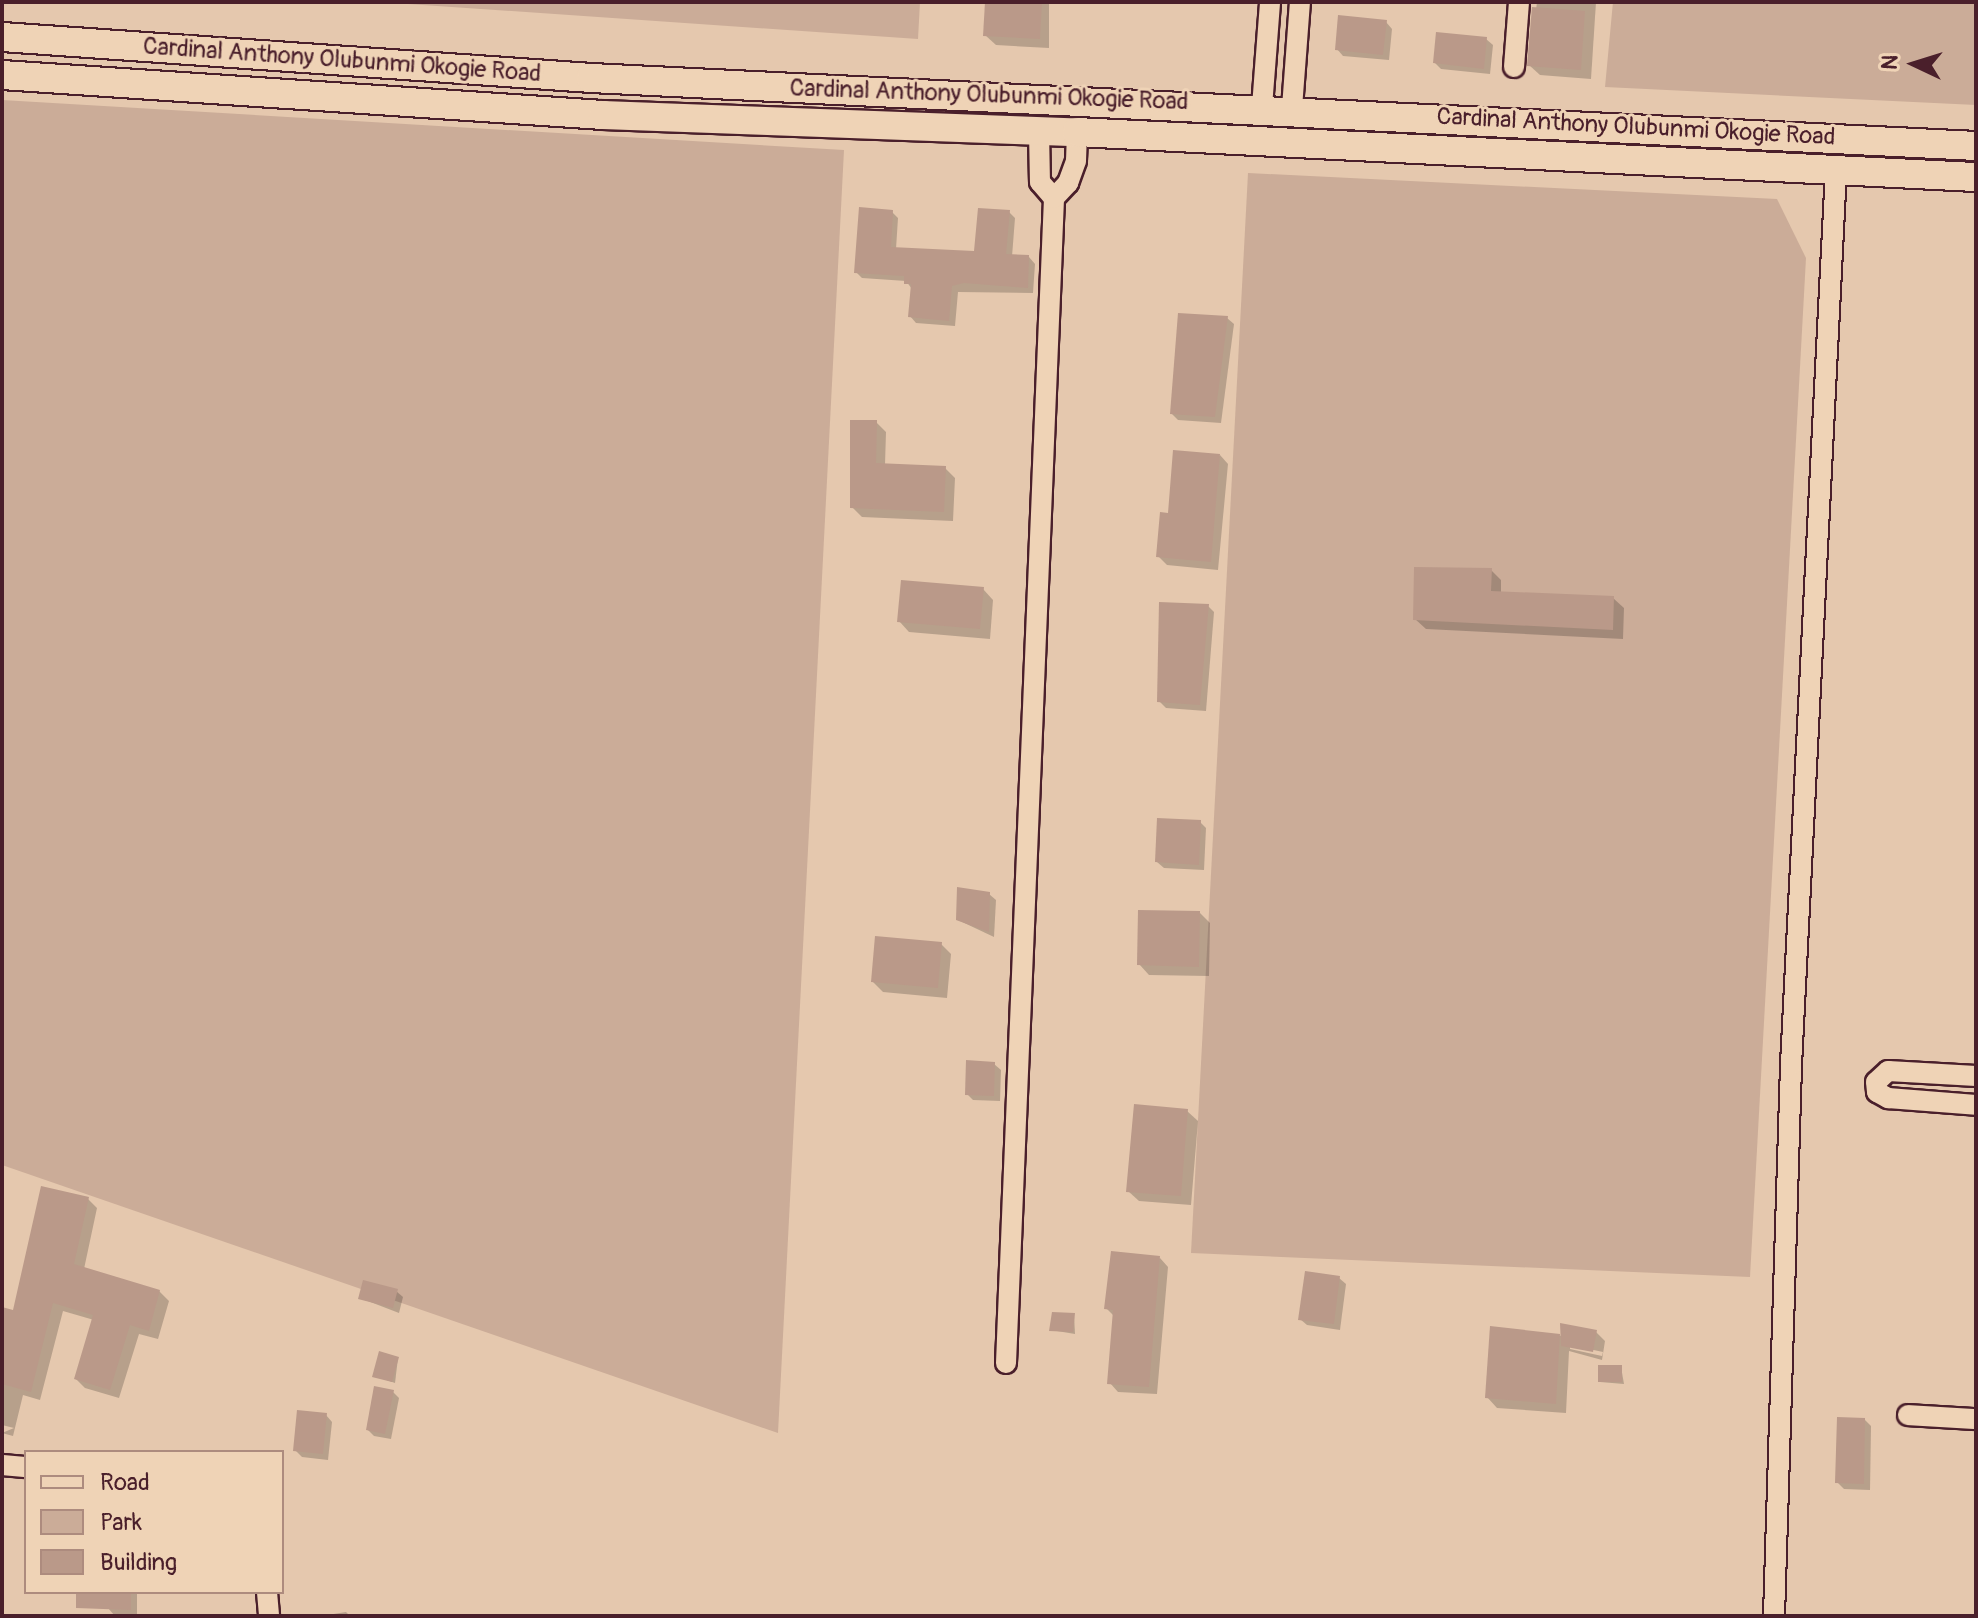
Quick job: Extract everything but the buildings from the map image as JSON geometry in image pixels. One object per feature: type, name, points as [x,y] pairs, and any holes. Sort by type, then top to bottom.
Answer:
[{"type":"street","points":[[1262,107],[1270,2]]},
{"type":"street","points":[[1292,108],[1300,2]]},
{"type":"street","points":[[1514,67],[1519,2]]},
{"type":"street","name":"Cardinal Anthony Olubunmi Okogie Road","points":[[2,37],[591,78],[1292,108],[1976,146]]},
{"type":"street","name":"Cardinal Anthony Olubunmi Okogie Road","points":[[2,75],[603,115],[1077,132],[1976,177]]},
{"type":"street","points":[[1039,131],[1040,182],[1054,198]]},
{"type":"street","points":[[1006,1363],[1054,198],[1068,183],[1076,161],[1077,132]]},
{"type":"street","points":[[1774,1616],[1791,1065],[1836,169]]},
{"type":"street","points":[[1976,1076],[1888,1071],[1876,1082],[1877,1092],[1888,1098],[1976,1105]]},
{"type":"street","points":[[1908,1415],[1976,1419]]},
{"type":"street","points":[[2,1465],[24,1467]]},
{"type":"street","points":[[267,1594],[269,1616]]},
{"type":"green space","points":[[379,2],[920,2],[918,39]]},
{"type":"green space","points":[[1613,2],[1976,2],[1976,105],[1605,87]]},
{"type":"green space","points":[[2,100],[844,150],[778,1433],[2,1165]]},
{"type":"green space","points":[[1248,173],[1777,199],[1806,258],[1750,1277],[1191,1253]]}]
